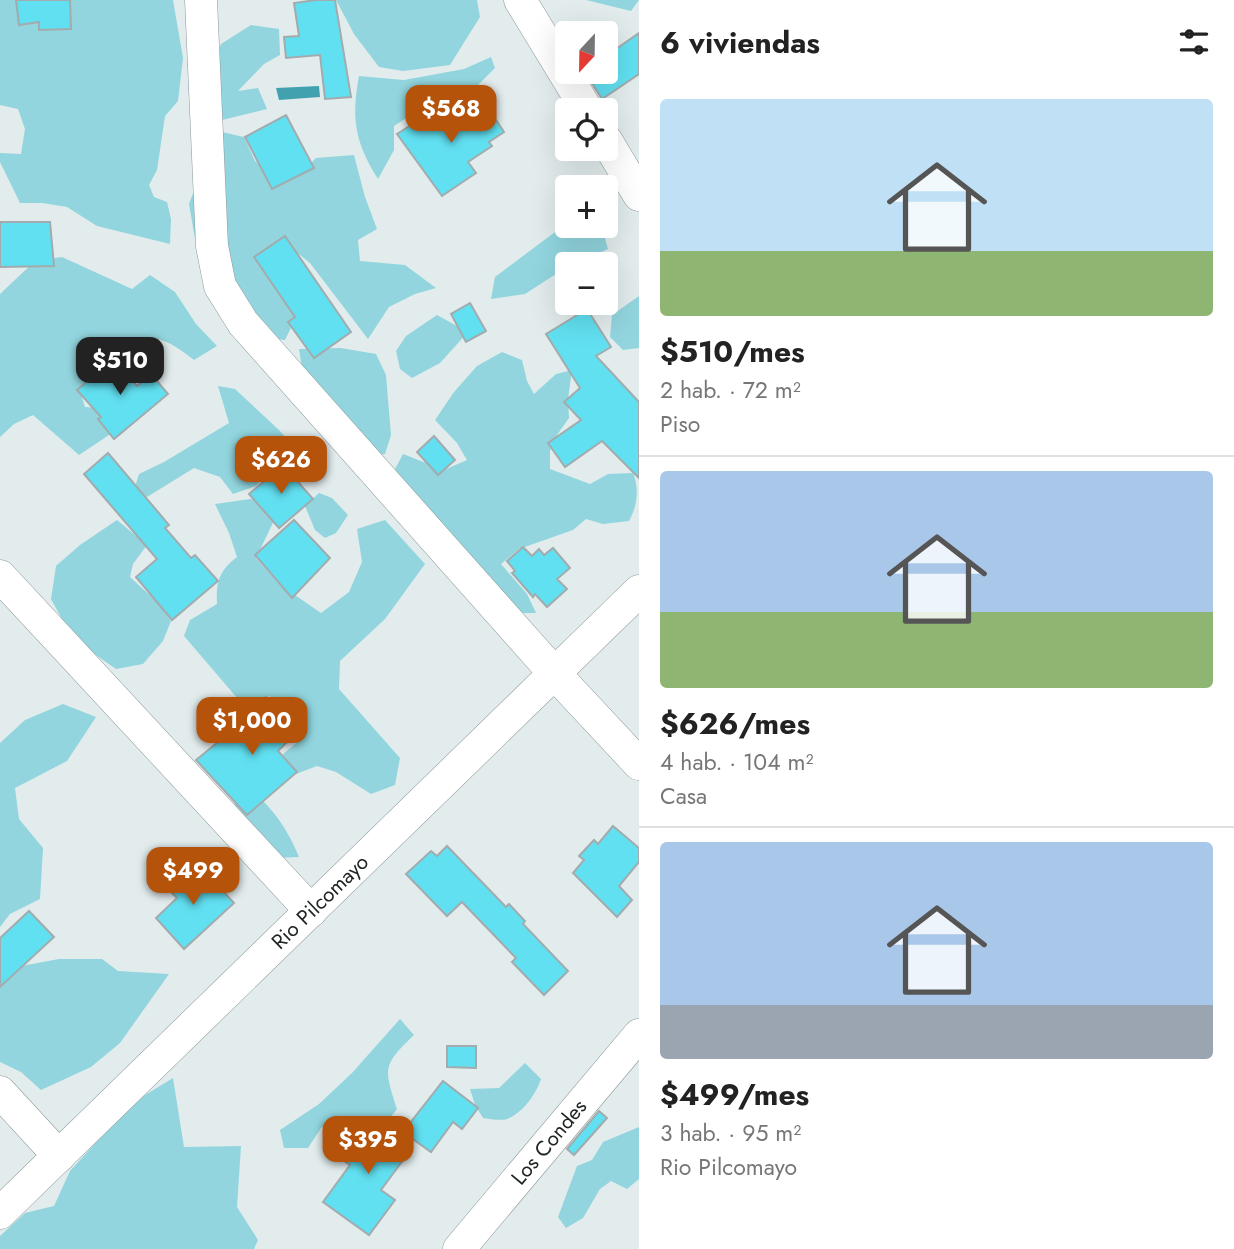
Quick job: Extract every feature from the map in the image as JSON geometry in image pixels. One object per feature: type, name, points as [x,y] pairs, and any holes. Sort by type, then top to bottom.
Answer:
[{"type":"street","points":[[201,0],[212,246],[220,286],[243,323],[555,674],[639,764]]},
{"type":"street","points":[[520,0],[580,98]]},
{"type":"street","points":[[618,160],[639,195]]},
{"type":"street","points":[[0,576],[311,911]]},
{"type":"street","name":"Rio Pilcomayo","points":[[0,1213],[639,591]]},
{"type":"street","name":"Los Condes","points":[[459,1249],[639,1035]]},
{"type":"street","points":[[0,1092],[59,1156]]},
{"type":"shaded area","points":[[0,0],[173,0],[183,58],[178,101],[165,116],[157,170],[149,185],[154,197],[167,202],[171,219],[170,244],[97,226],[67,207],[20,203],[0,162],[0,153],[21,154],[25,129],[18,109],[0,105]]},
{"type":"shaded area","points":[[336,0],[477,0],[480,17],[450,65],[403,71],[379,67],[354,34]]},
{"type":"shaded area","points":[[586,0],[639,0],[631,11]]},
{"type":"shaded area","points":[[251,25],[279,29],[280,55],[264,64],[238,91],[258,88],[267,109],[222,120],[214,101],[214,66],[221,44]]},
{"type":"shaded area","points":[[491,57],[495,68],[472,91],[411,115],[394,126],[394,150],[378,179],[364,153],[357,130],[355,105],[359,76],[404,80],[464,69]]},
{"type":"shaded area","points":[[319,86],[320,97],[279,100],[276,88]]},
{"type":"shaded area","points":[[222,132],[244,137],[255,161],[269,174],[301,173],[316,158],[354,155],[377,229],[358,240],[360,261],[405,265],[436,288],[415,294],[389,307],[368,339],[310,263],[286,244],[299,312],[285,340],[256,337],[217,269],[195,239],[189,204],[208,153]]},
{"type":"shaded area","points":[[555,232],[555,238],[605,238],[608,249],[601,252],[555,252],[555,275],[525,294],[491,299],[495,277]]},
{"type":"shaded area","points":[[62,257],[132,289],[150,275],[175,292],[196,324],[217,346],[194,360],[180,349],[155,338],[135,342],[117,361],[108,377],[79,388],[85,407],[104,408],[112,433],[79,455],[33,415],[14,424],[0,437],[0,294],[35,261]]},
{"type":"shaded area","points":[[639,296],[639,348],[623,350],[610,337],[612,315],[618,315],[618,311]]},
{"type":"shaded area","points":[[437,315],[468,332],[440,363],[412,378],[400,369],[396,351],[406,336]]},
{"type":"shaded area","points":[[341,348],[376,354],[386,375],[391,435],[385,454],[362,457],[306,394],[299,349]]},
{"type":"shaded area","points":[[502,352],[522,360],[527,381],[534,394],[556,374],[572,370],[568,399],[569,418],[550,451],[550,469],[590,484],[608,474],[633,473],[636,485],[636,503],[629,521],[603,524],[586,519],[573,530],[519,549],[501,564],[527,594],[536,613],[514,613],[394,471],[403,454],[444,470],[467,460],[457,443],[435,420],[454,392],[477,366]]},
{"type":"shaded area","points":[[218,386],[235,389],[279,430],[312,467],[302,480],[282,464],[273,466],[256,486],[233,494],[220,477],[194,468],[147,497],[134,490],[139,474],[229,423]]},
{"type":"shaded area","points":[[319,493],[332,498],[348,515],[336,533],[325,538],[315,530],[305,506]]},
{"type":"shaded area","points":[[250,499],[284,500],[256,558],[279,584],[321,613],[349,592],[362,562],[357,529],[385,520],[425,564],[385,619],[340,661],[339,689],[400,758],[395,785],[371,794],[336,772],[317,766],[288,777],[283,754],[306,735],[270,696],[244,706],[184,636],[190,620],[217,604],[220,578],[226,567],[237,557],[215,504]]},
{"type":"shaded area","points":[[117,520],[147,545],[133,564],[130,577],[156,601],[171,621],[163,641],[143,664],[116,669],[87,649],[63,621],[51,599],[56,566],[80,545]]},
{"type":"shaded area","points":[[63,704],[96,717],[67,761],[15,788],[19,819],[43,848],[40,899],[10,914],[0,927],[0,743],[25,720]]},
{"type":"shaded area","points":[[253,792],[280,821],[299,857],[275,858],[236,815],[234,799]]},
{"type":"shaded area","points":[[59,959],[102,959],[118,971],[169,974],[120,1043],[91,1067],[41,1090],[21,1072],[0,1062],[0,970]]},
{"type":"shaded area","points":[[400,1019],[414,1035],[391,1061],[388,1075],[397,1109],[389,1119],[337,1117],[321,1128],[308,1148],[284,1148],[280,1130],[319,1104],[352,1073]]},
{"type":"shaded area","points":[[525,1063],[541,1079],[528,1102],[507,1119],[483,1118],[470,1089],[499,1088]]},
{"type":"shaded area","points":[[173,1078],[184,1147],[241,1146],[237,1207],[258,1240],[254,1249],[0,1249],[0,1236],[25,1213],[54,1206],[70,1171],[132,1103]]},
{"type":"shaded area","points":[[639,1127],[639,1179],[627,1189],[611,1181],[600,1189],[583,1218],[566,1228],[558,1217],[577,1166],[592,1160],[603,1142]]},
{"type":"building","points":[[16,0],[70,0],[71,29],[39,30],[39,22],[19,25]]},
{"type":"building","points":[[335,0],[351,97],[325,99],[320,55],[286,58],[284,37],[299,36],[294,3]]},
{"type":"building","points":[[639,33],[639,74],[601,98],[593,84],[618,84],[618,48]]},
{"type":"building","points":[[468,99],[483,121],[492,114],[504,132],[489,142],[492,146],[468,162],[476,173],[442,196],[397,134],[419,120],[425,128]]},
{"type":"building","points":[[286,115],[314,168],[272,189],[245,137]]},
{"type":"building","points":[[0,222],[50,222],[54,266],[0,267]]},
{"type":"building","points":[[285,236],[351,332],[314,358],[288,322],[295,317],[254,257]]},
{"type":"building","points":[[470,303],[486,331],[466,342],[451,314]]},
{"type":"building","points":[[577,315],[591,315],[611,347],[596,356],[639,402],[639,478],[602,441],[565,467],[548,443],[581,420],[564,402],[580,388],[546,334]]},
{"type":"building","points":[[114,359],[137,386],[151,374],[168,394],[114,439],[98,419],[101,417],[77,390]]},
{"type":"building","points":[[434,436],[455,460],[438,475],[417,452]]},
{"type":"building","points":[[108,453],[169,525],[165,528],[191,558],[195,555],[218,581],[172,620],[136,577],[157,559],[84,474]]},
{"type":"building","points":[[283,465],[313,499],[279,528],[249,494]]},
{"type":"building","points":[[294,520],[330,558],[292,598],[255,555]]},
{"type":"building","points":[[523,547],[532,556],[539,549],[544,555],[553,548],[570,568],[557,579],[567,589],[547,607],[535,594],[533,597],[512,573],[515,571],[507,561]]},
{"type":"building","points":[[266,697],[299,730],[278,751],[297,772],[247,815],[196,760],[235,728]]},
{"type":"building","points":[[613,826],[639,848],[639,862],[619,886],[632,900],[617,917],[573,873],[584,860],[579,856],[594,840],[598,844]]},
{"type":"building","points":[[447,846],[506,907],[509,904],[525,921],[523,924],[568,971],[544,995],[512,962],[516,958],[462,902],[447,916],[406,874],[431,851],[437,856]]},
{"type":"building","points":[[190,869],[199,878],[205,872],[234,903],[184,949],[156,918],[177,898],[168,889]]},
{"type":"building","points":[[29,911],[54,937],[0,987],[0,938]]},
{"type":"building","points":[[447,1046],[476,1046],[476,1068],[447,1067]]},
{"type":"building","points":[[443,1081],[478,1108],[462,1129],[453,1122],[431,1152],[403,1132]]},
{"type":"building","points":[[599,1111],[607,1118],[574,1155],[567,1149]]},
{"type":"building","points":[[370,1117],[412,1148],[381,1190],[395,1200],[369,1235],[323,1202],[350,1165],[340,1158]]}]
